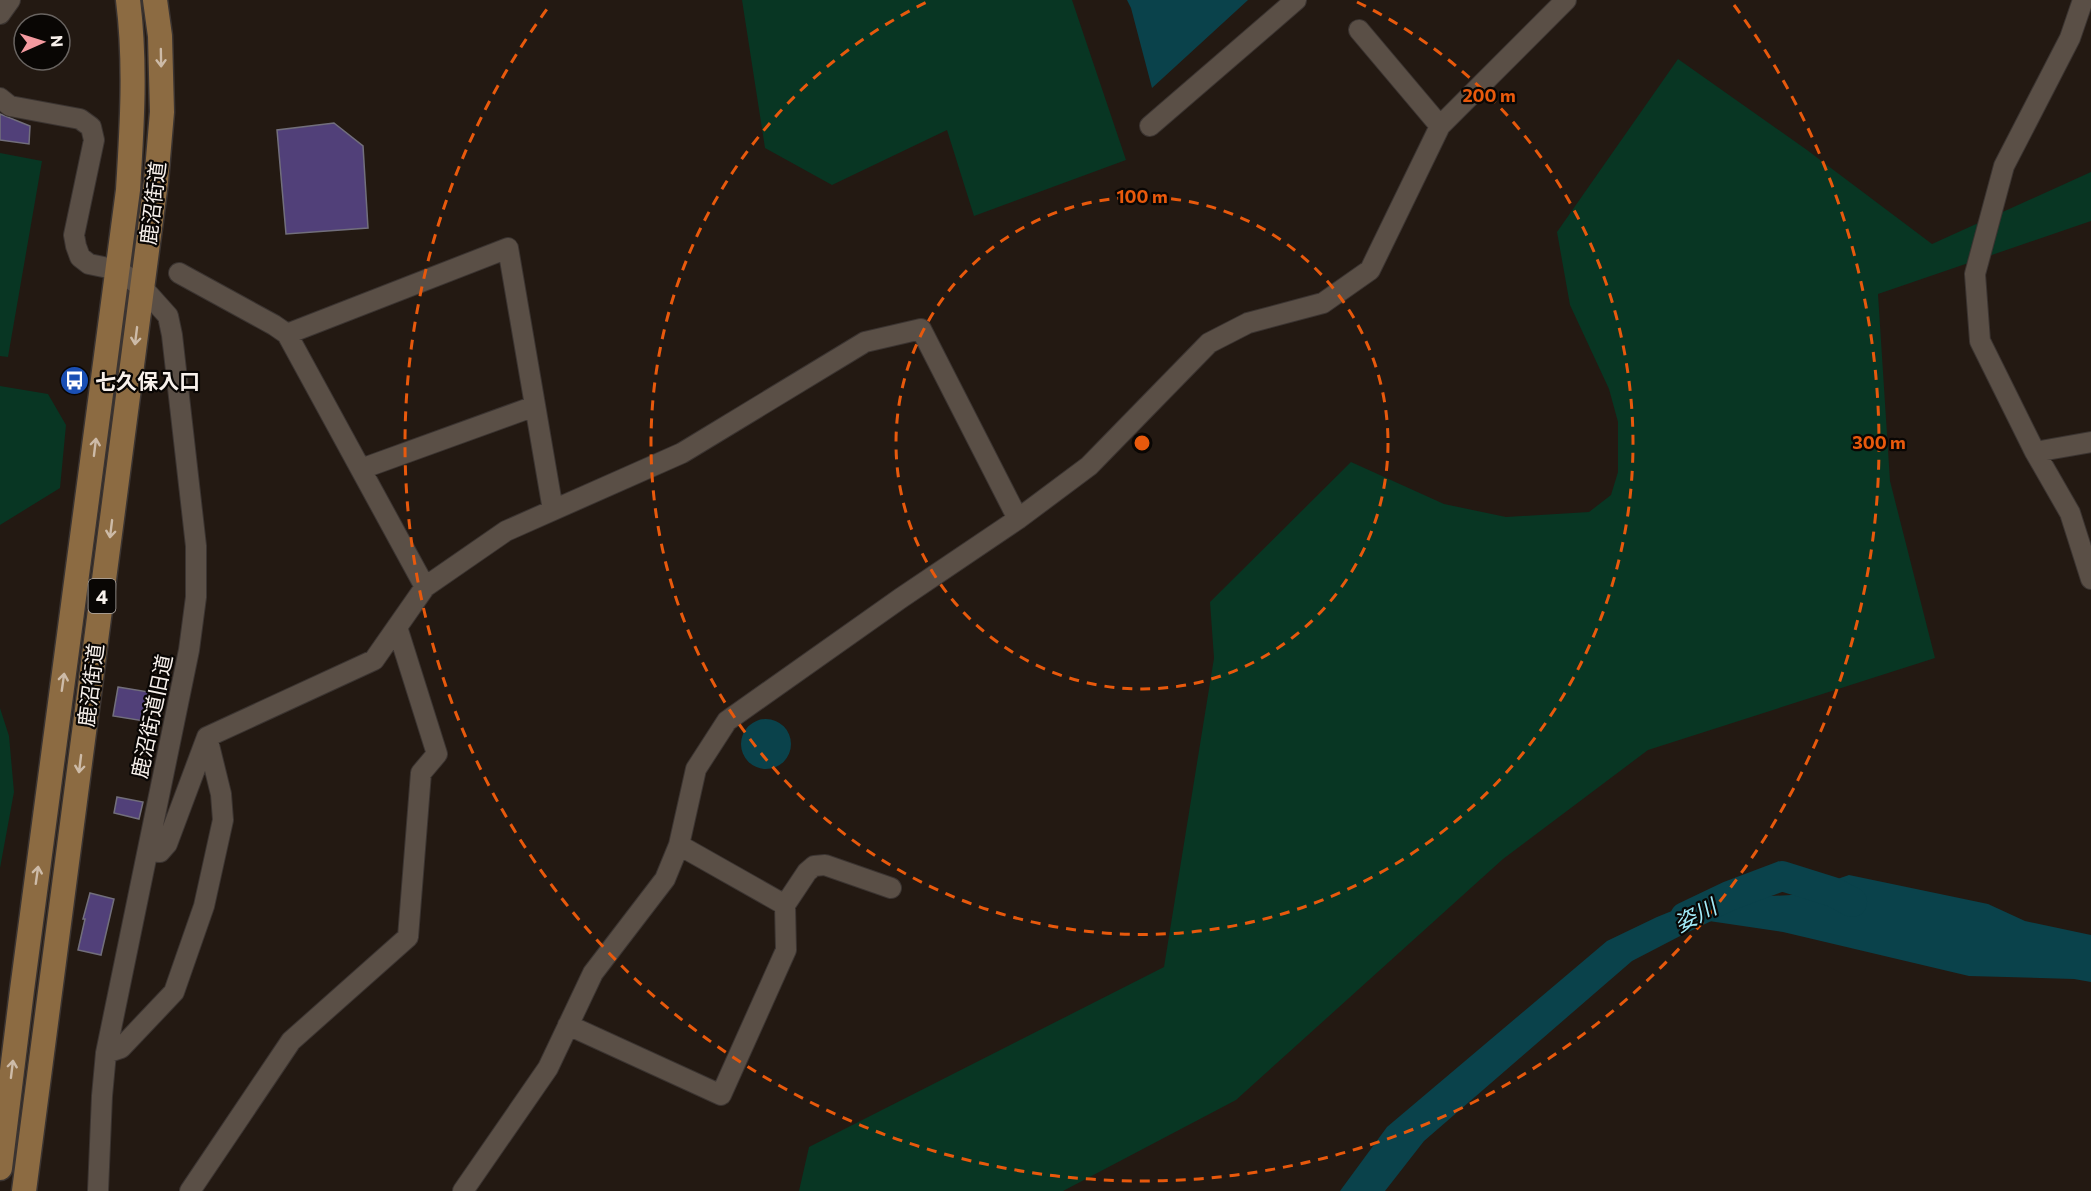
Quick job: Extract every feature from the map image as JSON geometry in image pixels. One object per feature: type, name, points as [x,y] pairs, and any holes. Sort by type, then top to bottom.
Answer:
[{"type":"main road","name":"鹿沼街道","points":[[0,1168],[128,190],[134,107],[128,0]]},
{"type":"main road","name":"鹿沼街道","points":[[24,1191],[156,182],[162,112],[160,36],[155,0]]},
{"type":"street","points":[[0,14],[9,0]]},
{"type":"street","points":[[1150,126],[1296,0]]},
{"type":"street","points":[[2083,0],[2070,38],[2004,166],[1975,274],[1980,341],[2035,452],[2070,513],[2091,579]]},
{"type":"street","points":[[463,1191],[548,1068],[592,973],[665,879],[679,845],[696,769],[727,721],[1018,519],[1089,466],[1209,343],[1248,323],[1323,303],[1370,270],[1440,126],[1566,1]]},
{"type":"street","points":[[1359,30],[1440,126]]},
{"type":"street","points":[[0,98],[10,106],[80,119],[91,127],[94,140],[93,150],[75,235],[76,246],[80,257],[89,264],[118,270]]},
{"type":"street","points":[[287,334],[508,248],[553,510]]},
{"type":"street","name":"鹿沼街道旧道","points":[[98,1191],[106,1053],[189,650],[196,597],[196,546],[168,316],[142,287],[118,270]]},
{"type":"street","points":[[179,273],[274,324],[287,334],[425,587]]},
{"type":"street","points":[[148,851],[159,852],[167,844],[207,737],[374,660],[425,587],[506,531],[682,453],[865,342],[921,329],[1018,519]]},
{"type":"street","points":[[361,468],[535,406]]},
{"type":"street","points":[[2035,452],[2091,442]]},
{"type":"street","points":[[190,1191],[291,1041],[408,938],[421,773],[436,754],[397,627]]},
{"type":"street","points":[[106,1053],[121,1048],[174,992],[204,906],[223,820],[221,794],[207,737]]},
{"type":"street","points":[[679,845],[785,904]]},
{"type":"street","points":[[568,1025],[721,1095],[786,950],[785,904],[807,872],[814,866],[825,865],[891,888]]},
{"type":"green space","points":[[742,0],[1072,0],[1126,160],[974,216],[947,130],[832,185],[765,148]]},
{"type":"green space","points":[[1678,59],[1807,150],[1932,244],[2091,172],[2091,221],[1878,294],[1890,481],[1935,658],[1648,750],[1503,859],[1236,1100],[1063,1191],[799,1191],[809,1147],[1164,967],[1214,658],[1210,602],[1351,462],[1444,504],[1506,517],[1589,512],[1611,495],[1618,472],[1618,422],[1609,389],[1570,305],[1557,232]]},
{"type":"green space","points":[[0,153],[42,161],[8,357],[0,356]]},
{"type":"green space","points":[[0,386],[48,394],[66,425],[60,488],[0,525]]},
{"type":"green space","points":[[0,708],[9,736],[14,792],[0,868]]},
{"type":"water","points":[[1127,0],[1248,0],[1152,88]]},
{"type":"water","points":[[766,719],[775,721],[786,730],[791,744],[789,753],[780,764],[766,769],[757,767],[746,758],[741,744],[743,735],[752,724]]},
{"type":"water","points":[[1849,875],[1988,904],[2025,921],[2091,935],[2091,982],[2074,979],[1969,976],[1783,932],[1709,921],[1632,961],[1424,1141],[1385,1191],[1340,1191],[1387,1127],[1607,941],[1699,900],[1791,895]]},
{"type":"building","points":[[0,114],[30,126],[29,144],[0,140]]},
{"type":"building","points":[[334,123],[363,146],[368,228],[286,234],[277,130]]},
{"type":"building","points":[[118,687],[149,692],[144,721],[113,716]]},
{"type":"building","points":[[117,797],[143,802],[139,819],[114,813]]},
{"type":"building","points":[[90,893],[114,899],[101,955],[78,950]]},
{"type":"waterway","name":"姿川","points":[[1685,917],[1729,896],[1782,876],[1833,892],[1852,902]]},
{"type":"place","name":"七久保入口","points":[[74,380]]}]
